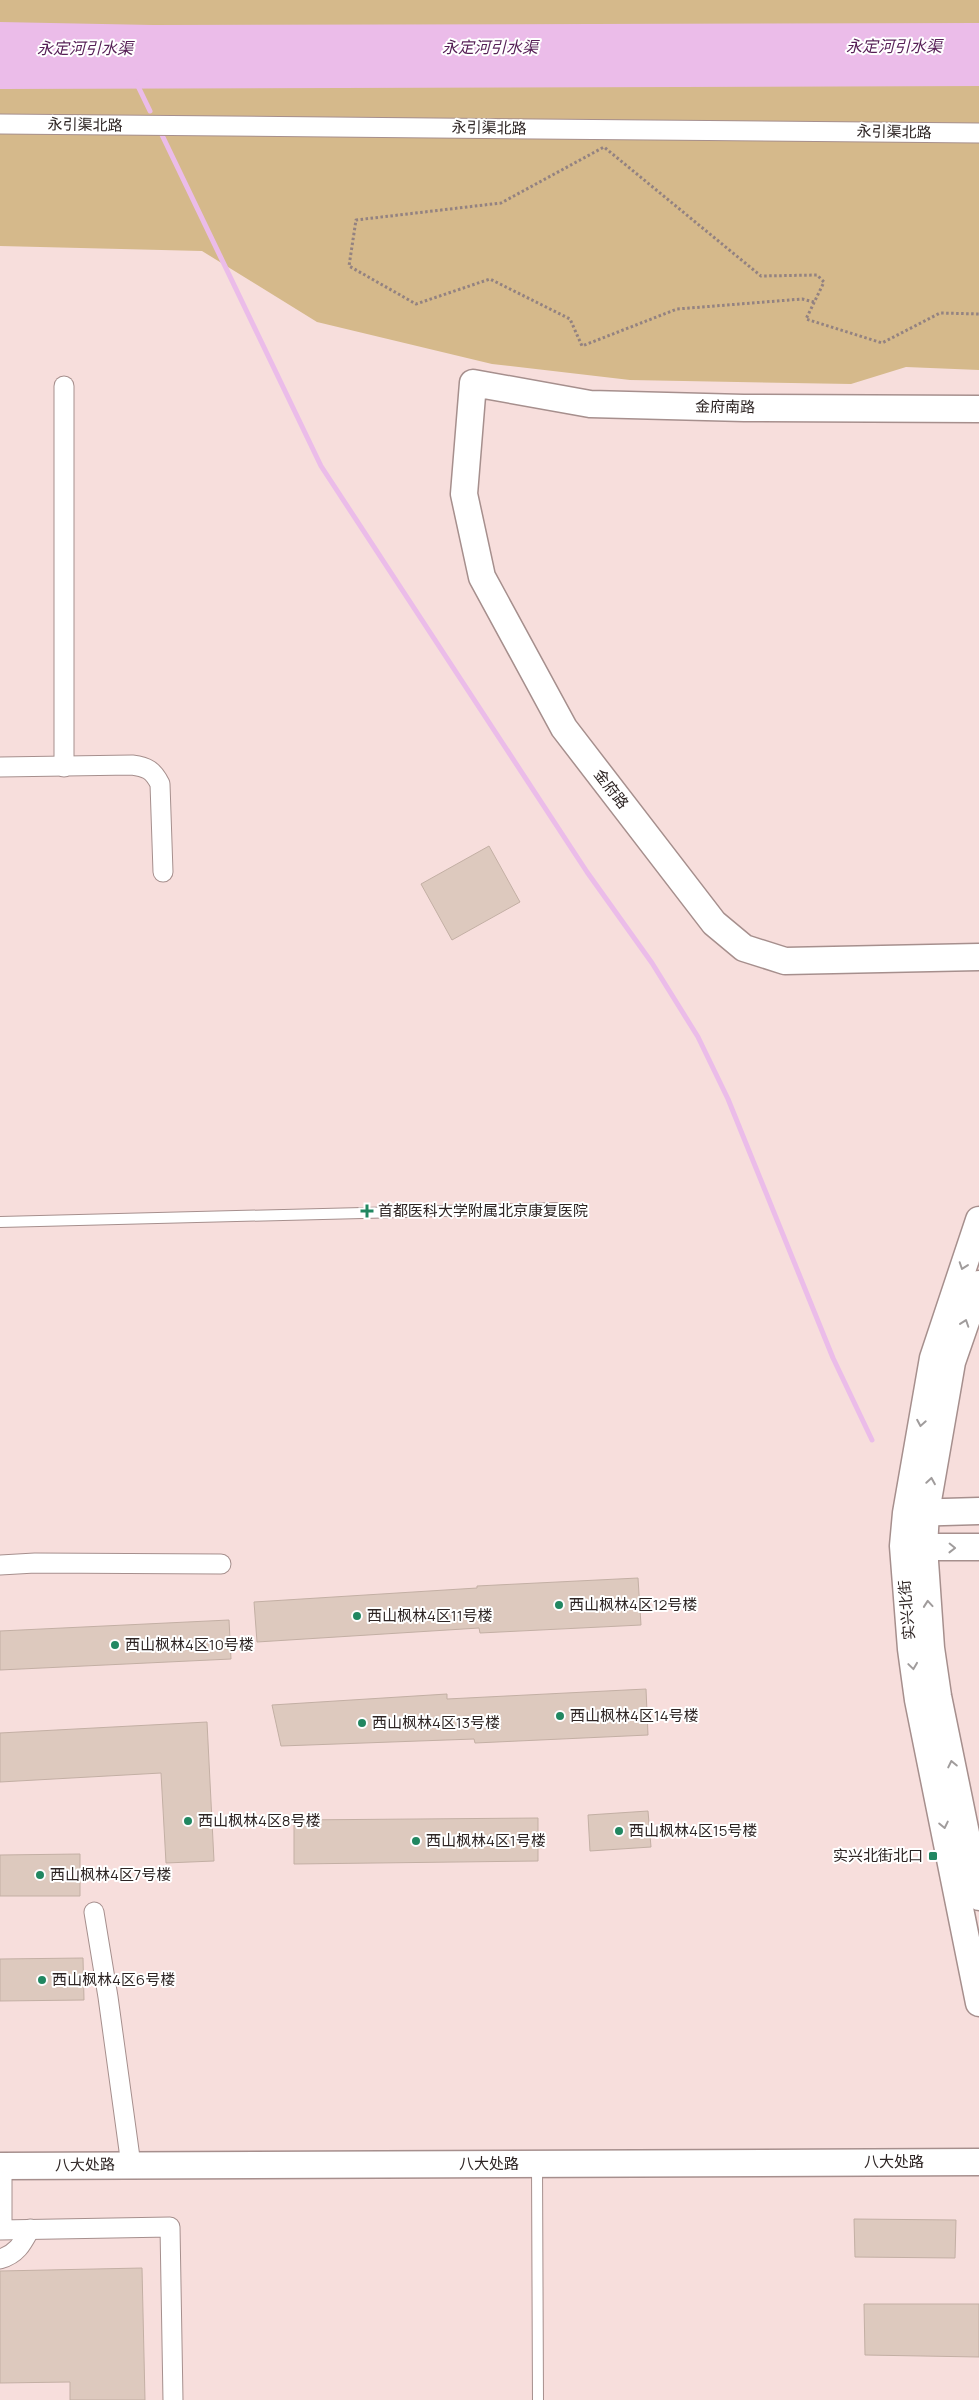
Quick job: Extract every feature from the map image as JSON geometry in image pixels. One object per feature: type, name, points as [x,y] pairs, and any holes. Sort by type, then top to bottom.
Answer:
[{"type":"street","name":"永引渠北路","points":[[0,124],[979,133]]},
{"type":"street","name":"金府南路","points":[[473,383],[590,404],[754,408],[979,409]]},
{"type":"street","name":"金府路","points":[[473,383],[464,494],[482,577],[564,728],[714,923],[744,948],[786,961],[979,957]]},
{"type":"street","points":[[64,386],[64,767]]},
{"type":"street","points":[[0,767],[132,765],[147,767],[156,775],[160,784],[163,872]]},
{"type":"street","name":"实兴北街","points":[[979,1220],[933,1358],[913,1547],[910,1640],[918,1700],[979,2003]]},
{"type":"street","name":"实兴北街","points":[[916,1512],[952,1362],[979,1284]]},
{"type":"street","points":[[916,1512],[979,1511]]},
{"type":"street","points":[[913,1547],[979,1547]]},
{"type":"street","name":"实兴北街","points":[[913,1547],[938,1696],[979,1898]]},
{"type":"street","points":[[0,1565],[34,1563],[221,1564]]},
{"type":"street","points":[[94,1912],[131,2165]]},
{"type":"street","name":"八大处路","points":[[1,2166],[979,2162]]},
{"type":"street","points":[[1,2166],[1,2230],[170,2227],[172,2400]]},
{"type":"street","points":[[0,2259],[10,2256],[19,2249],[30,2229]]},
{"type":"lane","points":[[0,1222],[562,1208]]},
{"type":"lane","points":[[537,2163],[538,2400]]},
{"type":"path","points":[[814,302],[802,300],[677,309],[582,346],[570,319],[490,279],[416,304],[349,266],[356,220],[501,204],[604,147],[761,276],[817,275],[824,282],[806,319],[882,343],[940,313],[979,314]]},
{"type":"shaded area","points":[[0,0],[979,0],[979,370],[906,367],[851,384],[630,380],[492,364],[317,322],[202,251],[0,246]]},
{"type":"water","name":"永定河引水渠","points":[[0,22],[153,25],[979,23],[979,86],[0,89]]},
{"type":"building","points":[[489,846],[520,902],[452,940],[421,884]]},
{"type":"building","points":[[638,1578],[641,1625],[480,1633],[479,1628],[257,1642],[254,1602],[477,1588],[477,1586]]},
{"type":"building","name":"西山枫林4区10号楼","points":[[229,1620],[231,1659],[0,1670],[0,1631]]},
{"type":"building","points":[[646,1689],[648,1735],[475,1743],[474,1739],[281,1746],[272,1705],[447,1694],[447,1699]]},
{"type":"building","name":"西山枫林4区8号楼","points":[[207,1722],[214,1861],[166,1863],[161,1773],[0,1782],[0,1733]]},
{"type":"building","name":"西山枫林4区15号楼","points":[[648,1811],[651,1847],[590,1851],[588,1815]]},
{"type":"building","name":"西山枫林4区1号楼","points":[[538,1818],[538,1861],[294,1864],[294,1820]]},
{"type":"building","name":"西山枫林4区7号楼","points":[[80,1854],[80,1896],[0,1896],[0,1855]]},
{"type":"building","name":"西山枫林4区6号楼","points":[[83,1958],[84,2000],[0,2001],[0,1959]]},
{"type":"building","points":[[854,2219],[956,2220],[955,2258],[855,2257]]},
{"type":"building","points":[[142,2268],[145,2400],[70,2400],[70,2382],[0,2383],[0,2271]]},
{"type":"building","points":[[864,2304],[979,2304],[979,2357],[865,2355]]},
{"type":"waterway","points":[[136,82],[150,111]]},
{"type":"waterway","points":[[162,135],[321,466],[587,872],[652,963],[698,1037],[728,1099],[833,1358],[872,1440]]},
{"type":"place","name":"首都医科大学附属北京康复医院","points":[[367,1211]]},
{"type":"place","name":"西山枫林4区12号楼","points":[[559,1605]]},
{"type":"place","name":"西山枫林4区11号楼","points":[[357,1616]]},
{"type":"place","name":"西山枫林4区10号楼","points":[[115,1645]]},
{"type":"place","name":"西山枫林4区14号楼","points":[[560,1716]]},
{"type":"place","name":"西山枫林4区13号楼","points":[[362,1723]]},
{"type":"place","name":"西山枫林4区8号楼","points":[[188,1821]]},
{"type":"place","name":"西山枫林4区15号楼","points":[[619,1831]]},
{"type":"place","name":"西山枫林4区1号楼","points":[[416,1841]]},
{"type":"place","name":"实兴北街北口","points":[[933,1856]]},
{"type":"place","name":"西山枫林4区7号楼","points":[[40,1875]]},
{"type":"place","name":"西山枫林4区6号楼","points":[[42,1980]]}]
